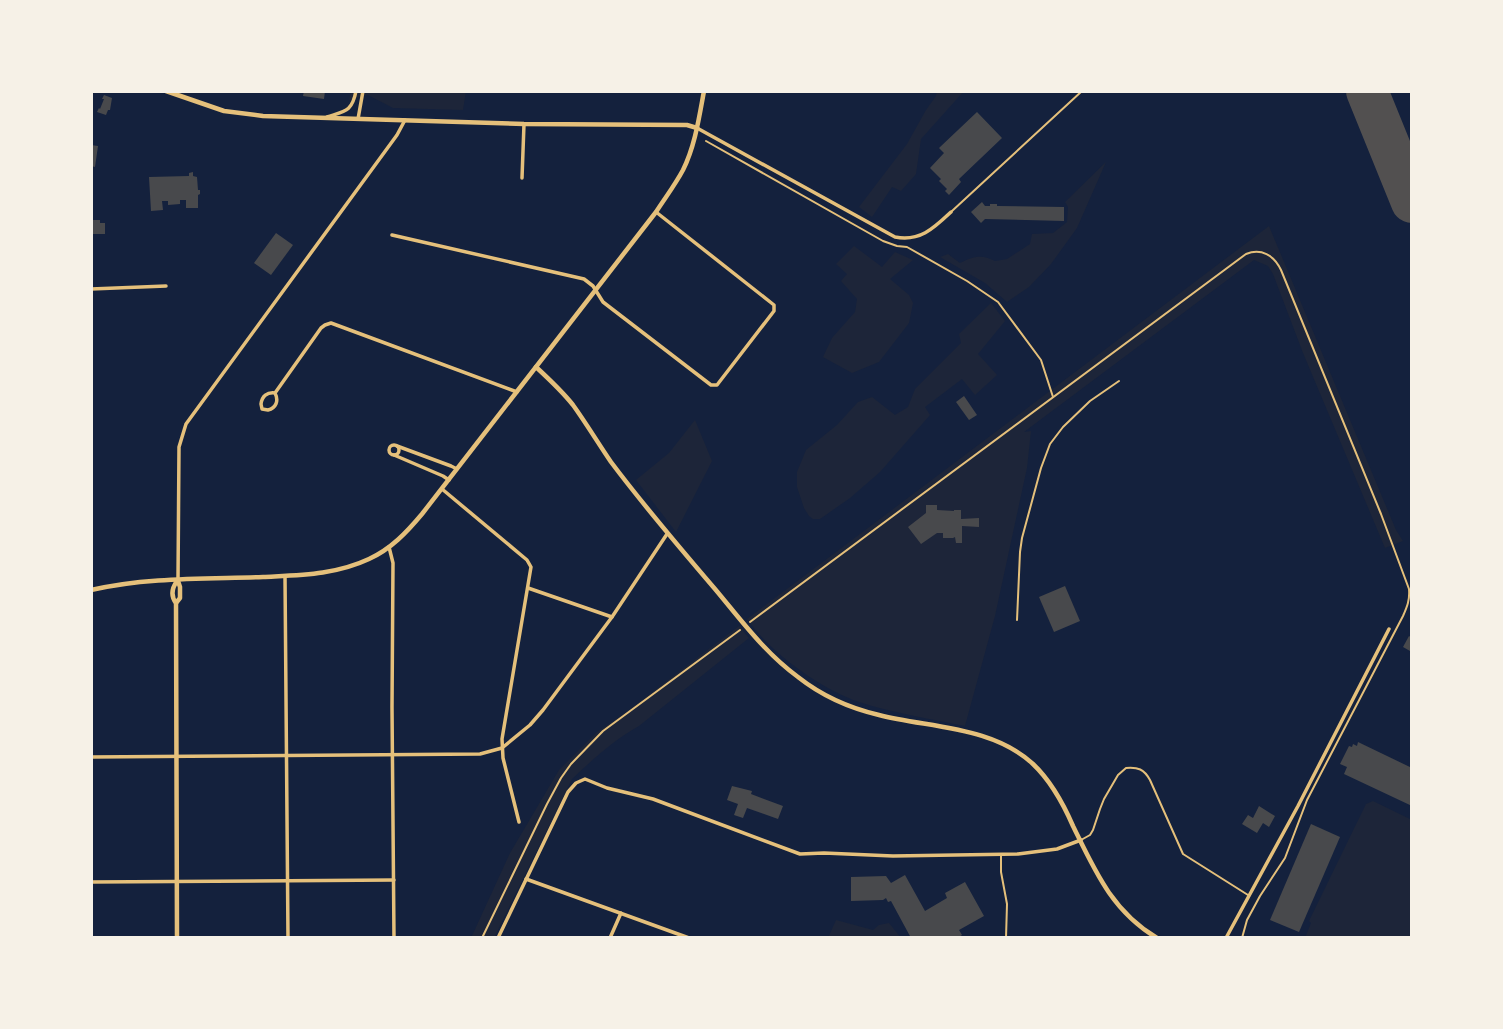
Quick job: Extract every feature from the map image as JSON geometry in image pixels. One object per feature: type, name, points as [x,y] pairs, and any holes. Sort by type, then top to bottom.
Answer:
[{"type":"street","points":[[166,91],[218,109],[263,116],[524,124],[687,125],[895,237],[906,239],[921,236],[951,212]]},
{"type":"street","points":[[326,118],[351,106],[356,91]]},
{"type":"street","points":[[358,119],[363,91]]},
{"type":"street","points":[[91,590],[118,584],[323,573],[369,560],[389,547],[409,529],[442,489],[674,186],[697,128],[704,91]]},
{"type":"street","points":[[177,938],[176,603],[172,588],[178,580],[179,447],[186,424],[397,135],[405,120]]},
{"type":"street","points":[[522,178],[524,124]]},
{"type":"street","points":[[392,235],[584,279],[603,302],[714,386],[775,307],[656,212]]},
{"type":"street","points":[[91,289],[166,286]]},
{"type":"street","points":[[275,393],[269,393],[262,398],[262,409],[268,410],[275,406],[275,393],[321,328],[331,323],[517,392]]},
{"type":"street","points":[[536,367],[567,397],[607,456],[761,645],[798,678],[835,700],[863,711],[991,739],[1020,754],[1034,765],[1057,794],[1102,883],[1114,901],[1132,921],[1157,938]]},
{"type":"street","points":[[449,480],[394,455],[389,452],[389,448],[393,444],[457,469]]},
{"type":"street","points":[[394,455],[398,452],[397,446]]},
{"type":"street","points":[[442,489],[530,564],[532,572],[502,739],[519,822]]},
{"type":"street","points":[[91,757],[480,754],[502,748],[530,725],[543,710],[612,617],[668,533]]},
{"type":"street","points":[[389,547],[393,563],[394,938]]},
{"type":"street","points":[[285,576],[288,938]]},
{"type":"street","points":[[528,588],[612,617]]},
{"type":"street","points":[[1226,938],[1389,629]]},
{"type":"street","points":[[498,938],[568,792],[576,783],[585,779],[607,788],[653,799],[800,854],[1001,855],[1057,849],[1081,840]]},
{"type":"street","points":[[526,879],[689,938]]},
{"type":"street","points":[[91,883],[394,880]]},
{"type":"street","points":[[610,938],[621,914]]},
{"type":"lane","points":[[951,212],[1082,91]]},
{"type":"lane","points":[[1017,620],[1020,552],[1041,468],[1050,444],[1090,401],[1119,381]]},
{"type":"lane","points":[[1081,840],[1093,830],[1100,809],[1118,775],[1126,768],[1134,767],[1146,773],[1150,780],[1183,854],[1249,895]]},
{"type":"lane","points":[[1001,855],[1002,883],[1007,904],[1006,938]]},
{"type":"path","points":[[706,141],[883,240],[906,247],[994,299],[1041,360],[1053,398]]},
{"type":"path","points":[[750,622],[1242,257],[1260,251],[1271,257],[1278,265],[1381,514],[1409,590],[1409,603],[1307,800],[1285,858],[1247,920],[1242,938]]},
{"type":"path","points":[[482,938],[547,804],[567,769],[603,731],[739,631]]},
{"type":"shaded area","points":[[351,91],[466,91],[463,110],[393,108],[368,95],[349,100]]},
{"type":"shaded area","points":[[937,91],[964,91],[921,139],[916,174],[901,191],[892,187],[872,217],[859,207],[907,144]]},
{"type":"shaded area","points":[[1106,162],[1077,228],[1051,264],[1029,287],[1007,302],[985,283],[940,257],[948,254],[960,263],[978,257],[995,261],[1007,259],[1030,244],[1032,234],[1053,233],[1067,222],[1068,207],[1065,202]]},
{"type":"shaded area","points":[[1269,226],[1396,530],[1403,541],[1385,548],[1303,353],[1273,274],[1268,266],[1254,260],[1024,432],[1031,431],[1027,468],[995,616],[965,726],[912,716],[844,696],[812,679],[782,657],[757,632],[747,619]]},
{"type":"shaded area","points":[[854,246],[882,267],[895,252],[913,260],[890,279],[909,295],[913,303],[909,323],[879,362],[852,373],[823,357],[832,338],[855,312],[857,299],[841,281],[847,274],[836,264]]},
{"type":"shaded area","points":[[991,303],[1005,321],[978,354],[997,375],[975,395],[962,379],[925,407],[930,415],[880,472],[820,519],[809,516],[797,487],[797,472],[806,450],[837,425],[858,402],[872,397],[895,415],[908,407],[915,389],[961,343],[959,334]]},
{"type":"shaded area","points":[[695,420],[712,461],[676,532],[636,480],[669,453]]},
{"type":"shaded area","points":[[739,626],[749,638],[572,779],[494,938],[471,938],[510,853],[559,770],[597,732]]},
{"type":"shaded area","points":[[1373,801],[1412,820],[1412,938],[1305,938],[1311,923],[1309,921],[1366,804]]},
{"type":"shaded area","points":[[836,920],[873,930],[879,925],[889,923],[901,938],[828,938]]},
{"type":"building","points":[[304,91],[325,91],[324,99],[303,96]]},
{"type":"building","points":[[104,95],[112,98],[110,110],[106,115],[97,112]]},
{"type":"building","points":[[977,112],[1002,138],[959,179],[961,182],[949,195],[939,181],[941,179],[930,168],[944,153],[939,148]]},
{"type":"building","points":[[91,145],[98,146],[95,167],[91,166]]},
{"type":"building","points":[[193,172],[200,190],[198,208],[186,208],[186,200],[180,200],[180,204],[168,205],[168,201],[162,201],[163,210],[151,211],[149,177],[189,176],[189,173]]},
{"type":"building","points":[[982,202],[985,206],[997,204],[1064,207],[1064,221],[985,219],[981,223],[971,212]]},
{"type":"building","points":[[91,220],[105,223],[105,234],[91,234]]},
{"type":"building","points":[[276,233],[293,245],[271,275],[254,263]]},
{"type":"building","points":[[964,396],[977,415],[969,420],[956,402]]},
{"type":"building","points":[[926,505],[937,505],[937,510],[961,510],[961,519],[979,518],[979,527],[962,526],[962,543],[956,543],[955,537],[943,538],[943,533],[937,533],[921,544],[908,527],[926,513]]},
{"type":"building","points":[[1065,586],[1080,621],[1054,632],[1039,597]]},
{"type":"building","points":[[1409,636],[1412,638],[1410,651],[1403,647]]},
{"type":"building","points":[[1358,742],[1412,768],[1412,806],[1344,774],[1347,767],[1340,764],[1349,746],[1357,746]]},
{"type":"building","points":[[732,786],[752,791],[751,794],[783,806],[778,819],[747,808],[743,818],[734,815],[738,804],[727,800]]},
{"type":"building","points":[[1259,806],[1275,816],[1269,827],[1263,823],[1257,833],[1242,824],[1248,815],[1253,818]]},
{"type":"building","points":[[1311,824],[1340,837],[1299,932],[1270,920]]},
{"type":"building","points":[[905,875],[925,911],[947,898],[945,893],[965,882],[984,916],[959,930],[962,935],[957,938],[911,938],[891,901],[888,902],[886,898],[851,901],[851,877],[886,876],[891,883]]},
{"type":"runway","points":[[1367,91],[1412,202]]}]
